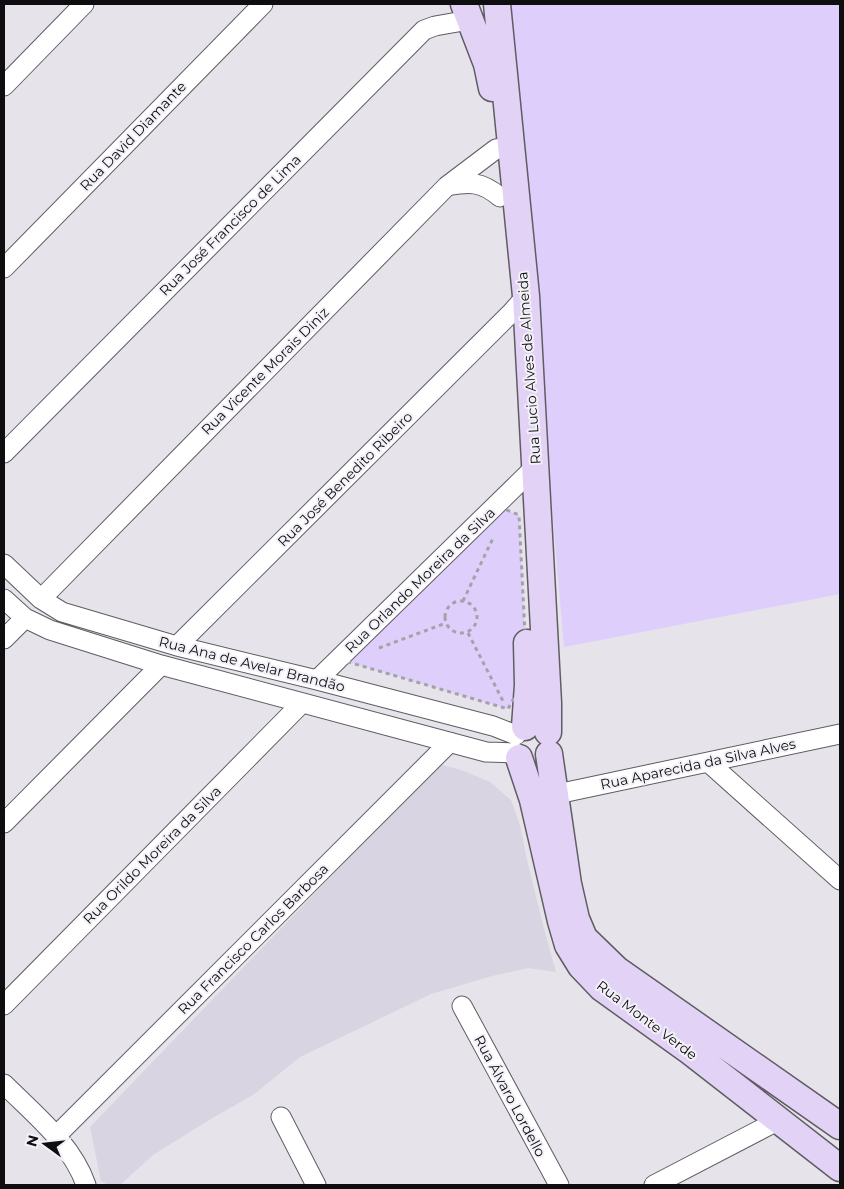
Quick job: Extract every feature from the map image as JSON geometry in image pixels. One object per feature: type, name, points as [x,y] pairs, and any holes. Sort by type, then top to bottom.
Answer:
[{"type":"street","points":[[4,86],[84,4]]},
{"type":"street","name":"Rua David Diamante","points":[[4,268],[263,4]]},
{"type":"street","points":[[467,12],[476,23],[486,24],[493,21],[498,9]]},
{"type":"street","name":"Rua Lucio Alves de Almeida","points":[[498,9],[503,148],[519,304],[529,473],[548,703],[526,738]]},
{"type":"street","name":"Rua Lucio Alves de Almeida","points":[[467,12],[487,64],[503,148],[500,197],[519,304]]},
{"type":"street","name":"Rua José Francisco de Lima","points":[[4,452],[424,30],[467,12]]},
{"type":"street","name":"Rua Vicente Morais Diniz","points":[[40,599],[447,186],[503,148]]},
{"type":"street","points":[[447,186],[469,182],[479,184],[490,188],[500,197]]},
{"type":"street","name":"Rua José Benedito Ribeiro","points":[[177,646],[519,304]]},
{"type":"street","name":"Rua Orlando Moreira da Silva","points":[[316,680],[529,473]]},
{"type":"street","name":"Rua Ana de Avelar Brandão","points":[[4,564],[40,599],[62,612],[177,646],[493,726],[526,738]]},
{"type":"street","name":"Rua Ana de Avelar Brandão","points":[[4,599],[25,618],[50,630],[162,665],[301,704],[486,752],[526,738]]},
{"type":"street","points":[[4,639],[25,618]]},
{"type":"street","points":[[4,823],[162,665]]},
{"type":"street","name":"Rua Orildo Moreira da Silva","points":[[4,1006],[301,704]]},
{"type":"street","name":"Rua Aparecida da Silva Alves","points":[[544,797],[840,734]]},
{"type":"street","name":"Rua Monte Verde","points":[[526,738],[544,797],[576,919],[584,938],[617,970],[840,1126]]},
{"type":"street","name":"Rua Francisco Carlos Barbosa","points":[[56,1136],[450,742]]},
{"type":"street","points":[[708,762],[840,880]]},
{"type":"street","name":"Rua Monte Verde","points":[[544,797],[561,920],[568,945],[581,966],[602,988],[691,1052],[840,1168]]},
{"type":"street","name":"Rua Álvaro Lordello","points":[[462,1006],[559,1185]]},
{"type":"street","points":[[4,1084],[56,1136],[82,1174],[86,1185]]},
{"type":"street","points":[[281,1117],[316,1185]]},
{"type":"street","points":[[654,1185],[779,1120]]},
{"type":"path","points":[[344,661],[499,507],[519,515],[527,674],[526,738]]},
{"type":"path","points":[[502,518],[506,510]]},
{"type":"path","points":[[463,601],[494,535]]},
{"type":"path","points":[[463,601],[473,606],[478,615],[476,626],[468,633],[457,633],[452,631],[446,623],[445,617],[449,607],[463,601]]},
{"type":"path","points":[[372,650],[446,623]]},
{"type":"path","points":[[468,633],[526,738]]},
{"type":"path","points":[[344,661],[354,657]]},
{"type":"path","points":[[344,661],[526,738]]},
{"type":"shaded area","points":[[511,4],[840,4],[840,594],[564,647],[512,45]]},
{"type":"shaded area","points":[[499,507],[519,515],[527,674],[508,709],[345,661]]},
{"type":"shaded area","points":[[439,764],[464,771],[490,782],[511,800],[520,825],[527,860],[556,972],[528,968],[492,976],[431,994],[300,1057],[253,1095],[153,1155],[120,1185],[108,1185],[101,1181],[90,1127]]}]
